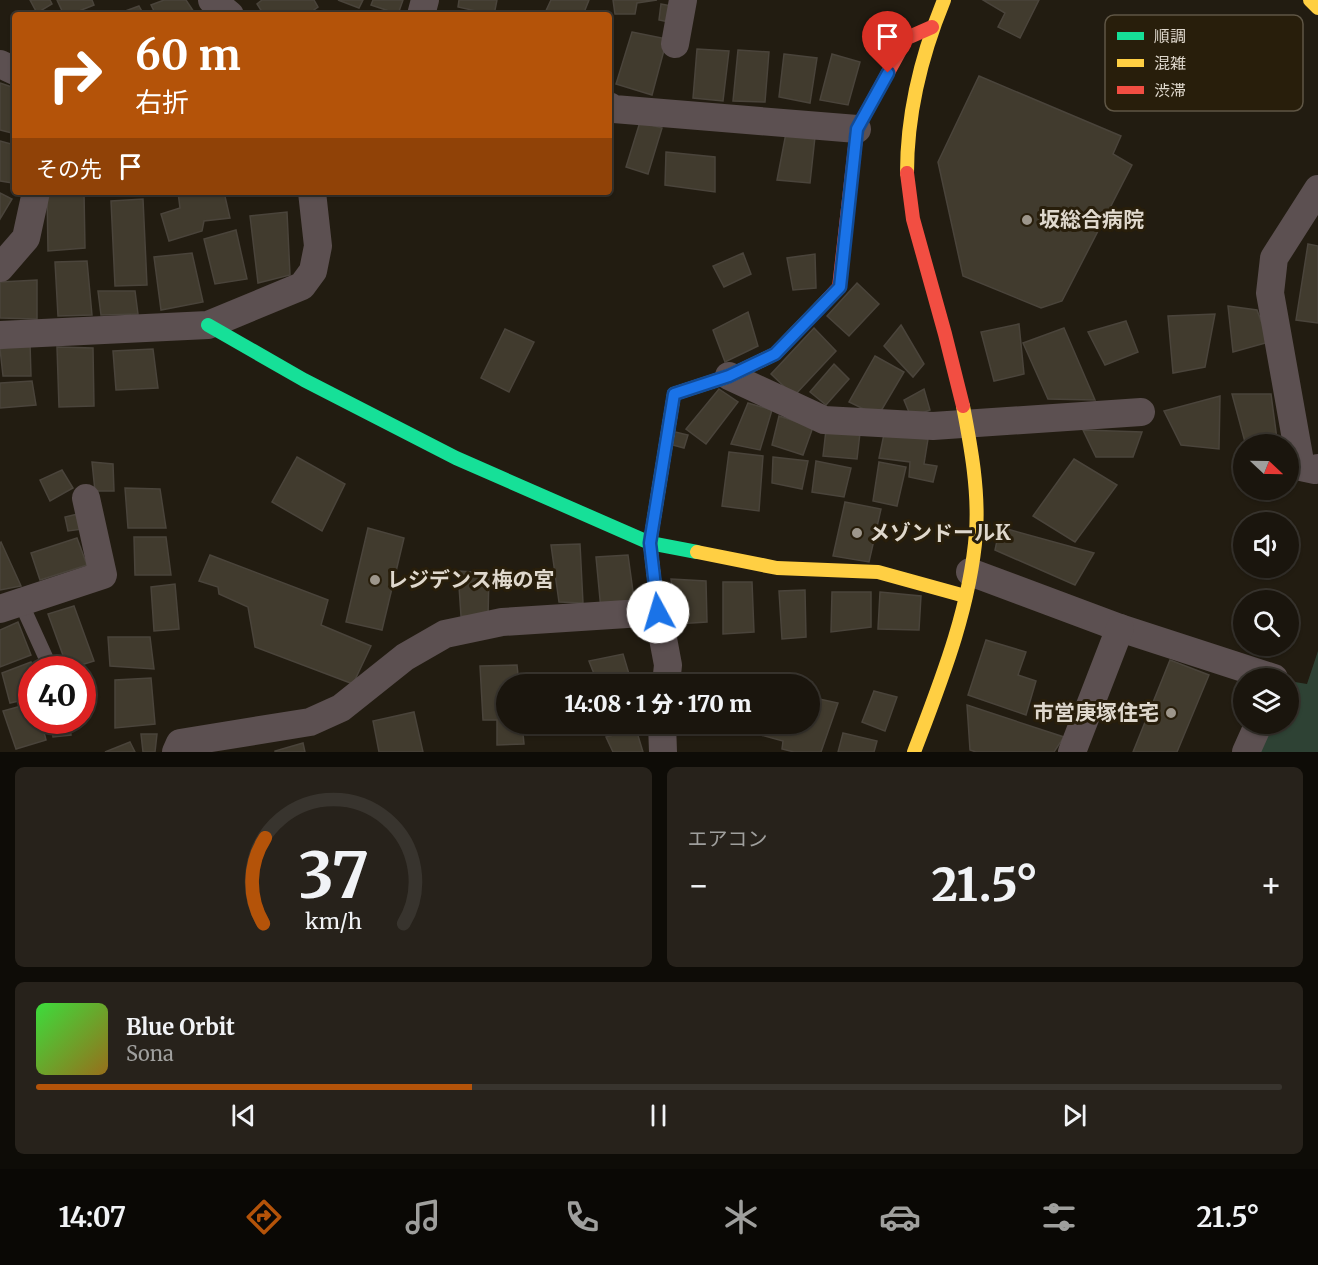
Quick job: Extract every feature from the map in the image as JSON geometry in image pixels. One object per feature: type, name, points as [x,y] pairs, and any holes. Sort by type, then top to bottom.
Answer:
[{"type":"street","points":[[212,0],[226,12]]},
{"type":"street","points":[[675,44],[683,0]]},
{"type":"street","points":[[914,752],[945,670],[968,584],[975,543],[976,501],[972,457],[947,339],[909,199],[907,147],[916,86],[933,27],[944,0]]},
{"type":"street","points":[[1310,0],[1318,8]]},
{"type":"street","points":[[667,674],[668,665],[658,612],[650,543],[674,394],[729,376],[775,354],[840,287],[857,129],[907,38],[933,27]]},
{"type":"street","points":[[612,108],[857,129]]},
{"type":"street","points":[[1318,189],[1274,258],[1270,293],[1301,467],[1315,470],[1318,468]]},
{"type":"street","points":[[0,268],[26,238],[35,195]]},
{"type":"street","points":[[0,334],[208,325],[302,286],[313,271],[318,246],[312,195]]},
{"type":"street","points":[[208,325],[304,380],[456,458],[650,543],[777,568],[878,572],[945,589],[968,584],[1120,628],[1243,668]]},
{"type":"street","points":[[729,376],[824,420],[933,426],[1141,412]]},
{"type":"street","points":[[10,606],[103,575],[86,498]]},
{"type":"street","points":[[176,752],[180,743],[310,722],[341,708],[405,657],[444,634],[502,622],[658,612]]},
{"type":"street","points":[[1072,752],[1120,628]]},
{"type":"street","points":[[662,734],[663,752]]},
{"type":"street","points":[[1246,752],[1254,734]]},
{"type":"lane","points":[[10,606],[43,656]]},
{"type":"green space","points":[[1318,651],[1318,752],[1249,752],[1256,734],[1299,734],[1299,683],[1307,684]]},
{"type":"building","points":[[30,0],[50,0],[52,4],[36,12]]},
{"type":"building","points":[[57,0],[92,0],[94,5],[76,12],[63,12]]},
{"type":"building","points":[[164,0],[186,0],[194,12],[154,12],[151,5]]},
{"type":"building","points":[[262,0],[314,0],[318,7],[311,12],[262,12],[257,4]]},
{"type":"building","points":[[338,0],[363,0],[359,8]]},
{"type":"building","points":[[373,0],[403,0],[399,12],[371,5]]},
{"type":"building","points":[[459,0],[497,0],[495,12],[480,12],[458,7]]},
{"type":"building","points":[[551,0],[589,0],[584,12],[545,12]]},
{"type":"building","points":[[613,0],[657,0],[637,3],[635,14],[615,14]]},
{"type":"building","points":[[983,0],[1039,0],[1020,38],[998,27],[1005,13]]},
{"type":"building","points":[[661,4],[672,6],[669,22],[659,20]]},
{"type":"building","points":[[139,6],[142,12],[123,12]]},
{"type":"building","points":[[632,32],[667,39],[652,95],[616,84]]},
{"type":"building","points":[[697,49],[729,51],[723,101],[693,98]]},
{"type":"building","points":[[738,50],[769,52],[765,102],[733,101]]},
{"type":"building","points":[[784,54],[817,58],[810,103],[779,97]]},
{"type":"building","points":[[832,54],[860,62],[848,105],[820,100]]},
{"type":"building","name":"坂総合病院","points":[[979,76],[1121,136],[1113,154],[1132,165],[1062,301],[1041,308],[963,276],[938,162]]},
{"type":"building","points":[[0,83],[12,87],[12,133],[0,130]]},
{"type":"building","points":[[640,122],[662,128],[648,174],[626,167]]},
{"type":"building","points":[[786,133],[815,137],[810,183],[777,180]]},
{"type":"building","points":[[0,141],[12,144],[12,183],[0,181]]},
{"type":"building","points":[[666,152],[715,157],[715,192],[665,185]]},
{"type":"building","points":[[0,193],[12,199],[0,219]]},
{"type":"building","points":[[47,195],[84,195],[85,248],[48,251]]},
{"type":"building","points":[[178,195],[225,195],[230,218],[204,221],[202,231],[169,241],[161,214],[180,208]]},
{"type":"building","points":[[143,199],[147,285],[115,286],[111,201]]},
{"type":"building","points":[[287,212],[290,275],[258,283],[250,216]]},
{"type":"building","points":[[236,230],[247,279],[215,284],[204,239]]},
{"type":"building","points":[[1308,244],[1318,246],[1318,323],[1296,320]]},
{"type":"building","points":[[192,253],[203,302],[161,310],[154,257]]},
{"type":"building","points":[[743,253],[751,274],[724,287],[713,266]]},
{"type":"building","points":[[815,254],[816,288],[793,290],[787,258]]},
{"type":"building","points":[[87,261],[92,315],[58,316],[55,262]]},
{"type":"building","points":[[37,280],[37,319],[0,318],[0,282]]},
{"type":"building","points":[[857,283],[879,304],[849,336],[827,316]]},
{"type":"building","points":[[98,291],[135,291],[138,314],[101,315]]},
{"type":"building","points":[[1228,306],[1257,310],[1269,342],[1233,352]]},
{"type":"building","points":[[748,312],[758,346],[725,362],[713,330]]},
{"type":"building","points":[[1215,314],[1205,367],[1173,373],[1168,316]]},
{"type":"building","points":[[1126,321],[1138,352],[1105,365],[1088,332]]},
{"type":"building","points":[[1019,324],[1024,374],[994,381],[981,332]]},
{"type":"building","points":[[901,325],[924,364],[913,377],[884,346]]},
{"type":"building","points":[[814,328],[836,351],[794,396],[771,374]]},
{"type":"building","points":[[1064,328],[1095,400],[1048,399],[1023,343]]},
{"type":"building","points":[[505,329],[534,342],[509,392],[481,378]]},
{"type":"building","points":[[30,343],[31,376],[3,376],[0,349]]},
{"type":"building","points":[[57,347],[93,348],[94,406],[59,407]]},
{"type":"building","points":[[153,349],[158,388],[116,390],[113,351]]},
{"type":"building","points":[[875,356],[904,372],[878,416],[849,402]]},
{"type":"building","points":[[834,364],[849,379],[826,405],[810,392]]},
{"type":"building","points":[[32,381],[36,405],[0,408],[0,383]]},
{"type":"building","points":[[719,389],[738,402],[706,444],[686,429]]},
{"type":"building","points":[[924,389],[930,410],[911,417],[904,400]]},
{"type":"building","points":[[1232,394],[1271,394],[1276,434],[1243,434]]},
{"type":"building","points":[[1220,396],[1219,449],[1181,445],[1164,411]]},
{"type":"building","points":[[748,403],[772,410],[760,450],[731,444]]},
{"type":"building","points":[[779,416],[813,427],[803,455],[772,445]]},
{"type":"building","points":[[826,430],[860,433],[857,459],[823,456]]},
{"type":"building","points":[[1083,430],[1142,432],[1133,457],[1096,457]]},
{"type":"building","points":[[671,431],[688,435],[684,448],[669,444]]},
{"type":"building","points":[[884,434],[928,439],[924,464],[937,466],[933,482],[909,477],[910,462],[879,458]]},
{"type":"building","points":[[729,452],[763,456],[759,511],[722,506]]},
{"type":"building","points":[[297,457],[345,484],[322,531],[272,502]]},
{"type":"building","points":[[773,457],[808,461],[802,489],[772,483]]},
{"type":"building","points":[[1074,459],[1117,485],[1075,542],[1033,516]]},
{"type":"building","points":[[816,461],[851,468],[844,497],[812,492]]},
{"type":"building","points":[[92,462],[113,464],[114,491],[95,491]]},
{"type":"building","points":[[879,462],[906,467],[897,506],[873,501]]},
{"type":"building","points":[[62,470],[73,488],[50,501],[40,480]]},
{"type":"building","points":[[125,488],[160,489],[166,528],[128,528]]},
{"type":"building","name":"メゾンドールK","points":[[845,502],[881,509],[869,562],[833,556]]},
{"type":"building","points":[[78,514],[83,529],[68,531],[65,517]]},
{"type":"building","points":[[1000,527],[1094,553],[1075,585],[995,550]]},
{"type":"building","name":"レジデンス梅の宮","points":[[368,528],[404,538],[382,630],[346,622]]},
{"type":"building","points":[[134,537],[166,537],[171,575],[135,575]]},
{"type":"building","points":[[77,538],[87,565],[40,580],[31,553]]},
{"type":"building","points":[[1,542],[21,586],[0,590]]},
{"type":"building","points":[[580,544],[583,603],[559,602],[551,545]]},
{"type":"building","points":[[210,555],[328,600],[321,625],[371,646],[353,684],[255,647],[248,607],[219,594],[218,587],[199,581]]},
{"type":"building","points":[[628,555],[635,606],[601,610],[596,557]]},
{"type":"building","points":[[458,571],[489,573],[488,618],[461,616]]},
{"type":"building","points":[[671,579],[706,581],[707,622],[676,624]]},
{"type":"building","points":[[723,582],[752,582],[754,632],[723,634]]},
{"type":"building","points":[[175,584],[179,629],[154,631],[151,587]]},
{"type":"building","points":[[805,590],[806,637],[782,639],[779,591]]},
{"type":"building","points":[[832,592],[871,592],[871,627],[831,632]]},
{"type":"building","points":[[880,592],[921,596],[919,630],[878,629]]},
{"type":"building","points":[[74,606],[92,656],[63,656],[48,614]]},
{"type":"building","points":[[18,622],[31,655],[18,656],[18,660],[0,667],[0,630]]},
{"type":"building","points":[[108,637],[150,637],[154,669],[110,666]]},
{"type":"building","points":[[986,640],[1026,652],[1018,675],[1036,681],[1026,715],[968,695]]},
{"type":"building","points":[[623,654],[629,674],[594,674],[589,661]]},
{"type":"building","name":"市営庚塚住宅","points":[[1170,660],[1209,675],[1177,752],[1133,752]]},
{"type":"building","points":[[517,665],[518,674],[496,674],[496,720],[483,720],[480,666]]},
{"type":"building","points":[[18,667],[18,701],[10,703],[2,673]]},
{"type":"building","points":[[151,678],[155,724],[115,728],[115,680]]},
{"type":"building","points":[[874,691],[897,697],[885,731],[862,722]]},
{"type":"building","points":[[820,699],[838,703],[821,752],[794,752],[782,749],[783,741],[757,734],[820,734]]},
{"type":"building","points":[[967,705],[1064,737],[1054,752],[976,752],[970,750]]},
{"type":"building","points":[[18,707],[18,734],[44,734],[46,740],[16,749],[3,711]]},
{"type":"building","points":[[414,712],[423,752],[379,752],[373,721]]},
{"type":"building","points":[[843,733],[877,741],[874,752],[838,752]]},
{"type":"building","points":[[52,734],[71,734],[71,735],[53,737]]},
{"type":"building","points":[[141,734],[157,734],[155,752],[143,752]]},
{"type":"building","points":[[497,734],[523,734],[524,744],[497,745]]},
{"type":"building","points":[[617,734],[638,734],[643,752],[613,752],[606,737]]},
{"type":"building","points":[[130,742],[135,752],[105,752]]},
{"type":"building","points":[[303,743],[305,752],[275,752],[275,751]]},
{"type":"traffic: fast","points":[[208,325],[304,380],[456,458],[650,543],[697,552]]},
{"type":"traffic: slow","points":[[907,173],[910,128],[917,85],[922,63],[944,0]]},
{"type":"traffic: slow","points":[[1310,0],[1318,8]]},
{"type":"traffic: slow","points":[[658,612],[650,543],[674,394],[729,376],[775,354],[828,299]]},
{"type":"traffic: slow","points":[[914,752],[953,644],[973,561],[977,517],[975,485],[963,406]]},
{"type":"traffic: slow","points":[[697,552],[777,568],[878,572],[965,596]]},
{"type":"traffic: jam","points":[[828,299],[839,287],[857,129],[907,38],[932,27]]},
{"type":"traffic: jam","points":[[907,173],[913,219],[963,406]]},
{"type":"place","name":"坂総合病院","points":[[1027,220]]},
{"type":"place","name":"メゾンドールK","points":[[857,533]]},
{"type":"place","name":"レジデンス梅の宮","points":[[375,580]]},
{"type":"place","name":"市営庚塚住宅","points":[[1171,713]]},
{"type":"route","points":[[658,612],[650,543],[674,394],[729,376],[775,354],[840,287],[857,129],[888,73]]}]
